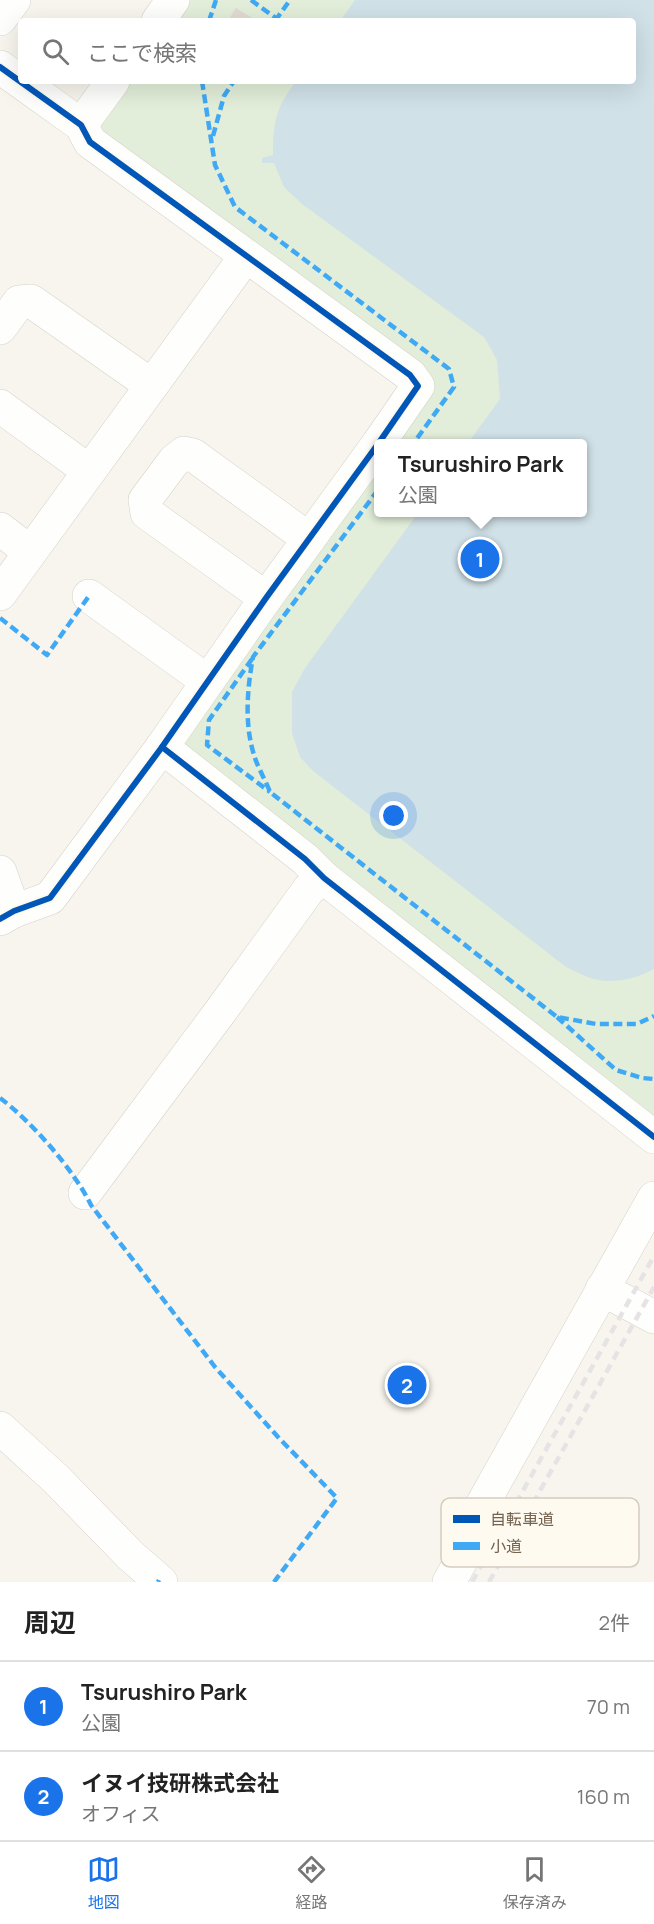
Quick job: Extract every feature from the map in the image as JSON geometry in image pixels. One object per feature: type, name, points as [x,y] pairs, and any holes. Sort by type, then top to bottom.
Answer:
[{"type":"street","points":[[0,19],[14,0]]},
{"type":"street","points":[[160,18],[173,0]]},
{"type":"street","points":[[0,67],[18,80]]},
{"type":"street","points":[[24,84],[81,125],[90,142],[410,375],[418,386],[381,439]]},
{"type":"street","points":[[81,125],[111,84]]},
{"type":"street","points":[[0,594],[246,256]]},
{"type":"street","points":[[0,328],[19,302],[31,301],[151,385]]},
{"type":"street","points":[[0,406],[90,471]]},
{"type":"street","points":[[0,872],[7,915],[50,898],[162,747],[374,450]]},
{"type":"street","points":[[266,598],[147,513],[145,500],[174,461],[184,453],[193,455],[309,539]]},
{"type":"street","points":[[0,529],[30,552]]},
{"type":"street","points":[[89,596],[207,681]]},
{"type":"street","points":[[162,747],[305,859],[324,878],[654,1137]]},
{"type":"street","points":[[85,1192],[309,889],[324,878]]},
{"type":"street","points":[[486,1498],[654,1198]]},
{"type":"street","points":[[602,1289],[654,1317]]},
{"type":"street","points":[[0,1428],[56,1479],[131,1556],[161,1582]]},
{"type":"street","points":[[449,1582],[457,1567]]},
{"type":"green space","points":[[188,0],[654,0],[654,1118],[180,747],[374,463],[374,517],[587,517],[587,439],[391,439],[432,382],[95,127],[127,84],[636,84],[636,18],[174,18]]},
{"type":"shaded area","points":[[355,0],[654,0],[654,969],[632,978],[617,981],[601,980],[590,978],[566,967],[313,771],[300,757],[292,733],[292,692],[305,668],[415,517],[587,517],[587,439],[471,439],[500,399],[497,360],[484,337],[302,204],[284,187],[274,163],[262,163],[262,158],[273,155],[277,115],[294,84],[636,84],[636,18],[342,18]]},
{"type":"building","points":[[236,9],[251,18],[231,18]]},
{"type":"railway","points":[[519,1498],[654,1256]]},
{"type":"railway","points":[[536,1498],[654,1287]]},
{"type":"railway","points":[[472,1582],[480,1567]]},
{"type":"railway","points":[[489,1582],[497,1567]]},
{"type":"marked path","points":[[210,18],[216,0]]},
{"type":"marked path","points":[[251,0],[276,18]]},
{"type":"marked path","points":[[277,18],[290,0]]},
{"type":"marked path","points":[[202,84],[215,165],[235,207],[449,369],[454,387],[417,439]]},
{"type":"marked path","points":[[213,136],[224,96],[232,84]]},
{"type":"marked path","points":[[374,495],[253,657],[248,695],[249,733],[255,758],[270,792],[557,1017],[596,1024],[637,1024],[654,1016]]},
{"type":"marked path","points":[[0,618],[47,655],[89,596]]},
{"type":"marked path","points":[[252,659],[209,720],[207,745],[270,792]]},
{"type":"marked path","points":[[557,1017],[616,1070],[654,1079]]},
{"type":"marked path","points":[[0,1098],[25,1120],[63,1162],[91,1205],[215,1367],[337,1498],[274,1582]]},
{"type":"cycle path","points":[[0,67],[18,80]]},
{"type":"cycle path","points":[[24,84],[81,125],[90,142],[410,375],[418,386],[381,439]]},
{"type":"cycle path","points":[[0,919],[14,911],[50,898],[162,747],[374,450]]},
{"type":"cycle path","points":[[162,747],[305,859],[324,878],[654,1137]]},
{"type":"place","name":"Tsurushiro Park","points":[[480,559]]},
{"type":"place","name":"イヌイ技研株式会社","points":[[407,1385]]}]
